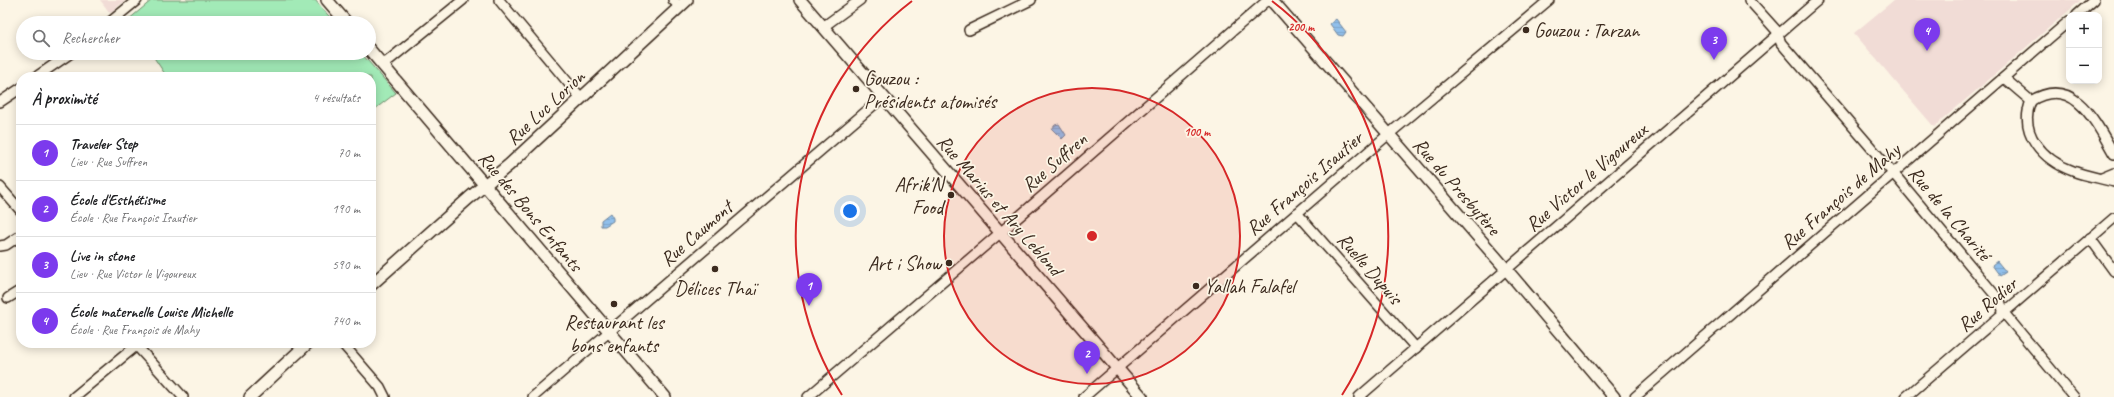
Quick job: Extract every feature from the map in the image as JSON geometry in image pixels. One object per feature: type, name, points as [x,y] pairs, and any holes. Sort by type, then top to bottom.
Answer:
[{"type":"street","points":[[118,16],[137,0]]},
{"type":"street","points":[[327,0],[341,16]]},
{"type":"street","points":[[383,65],[463,0]]},
{"type":"street","points":[[499,0],[581,98]]},
{"type":"street","name":"Rue Marius et Ary Leblond","points":[[800,0],[1142,397]]},
{"type":"street","points":[[823,27],[860,0]]},
{"type":"street","points":[[969,30],[1031,0]]},
{"type":"street","name":"Rue Suffren","points":[[808,397],[1000,233],[1268,0]]},
{"type":"street","name":"Rue du Presbytère","points":[[1272,0],[1506,269],[1614,397]]},
{"type":"street","name":"Rue François Isautier","points":[[1084,397],[1388,135],[1550,0]]},
{"type":"street","name":"Rue de la Charité","points":[[1749,0],[1778,35],[1781,43],[1894,173],[2000,302],[2004,313],[2074,397]]},
{"type":"street","name":"Rue Victor le Vigoureux","points":[[1359,397],[1818,0]]},
{"type":"street","points":[[2080,12],[2094,0]]},
{"type":"street","name":"Rue Luc Lorion","points":[[376,281],[484,185],[509,165],[680,2]]},
{"type":"street","name":"Rue François de Mahy","points":[[1635,397],[2066,24]]},
{"type":"street","name":"Rue des Bons Enfants","points":[[376,57],[665,397]]},
{"type":"street","points":[[43,72],[61,60]]},
{"type":"street","points":[[2004,78],[2031,101]]},
{"type":"street","points":[[0,102],[16,91]]},
{"type":"street","points":[[2114,154],[2093,119],[2073,98],[2052,92],[2041,95],[2031,101],[2026,118],[2028,130],[2036,145],[2065,167],[2093,178],[2102,178],[2114,182]]},
{"type":"street","name":"Rue Caumont","points":[[533,397],[883,97]]},
{"type":"street","points":[[2102,178],[2114,173]]},
{"type":"street","points":[[0,187],[16,205]]},
{"type":"street","name":"Ruelle Dupuis","points":[[1297,213],[1416,348]]},
{"type":"street","name":"Rue Rodier","points":[[1906,397],[2114,218]]},
{"type":"street","points":[[0,246],[6,245],[16,238]]},
{"type":"street","points":[[2090,238],[2114,271]]},
{"type":"street","points":[[8,298],[16,293]]},
{"type":"street","points":[[74,397],[130,348]]},
{"type":"street","points":[[139,348],[183,397]]},
{"type":"street","points":[[250,397],[303,348]]},
{"type":"street","points":[[346,348],[380,386],[385,397]]},
{"type":"shaded area","points":[[100,0],[126,0],[110,13]]},
{"type":"shaded area","points":[[1894,0],[2081,0],[1934,127],[1854,33]]},
{"type":"green space","points":[[152,0],[315,0],[329,16],[133,16]]},
{"type":"green space","points":[[156,60],[367,60],[396,93],[376,108],[376,72],[164,72]]},
{"type":"water","points":[[1336,19],[1346,32],[1343,36],[1338,35],[1330,24]]},
{"type":"water","points":[[1059,124],[1066,135],[1062,139],[1052,129],[1055,125]]},
{"type":"water","points":[[610,213],[613,221],[605,226],[601,226],[601,220]]},
{"type":"water","points":[[1997,261],[2006,272],[2000,276],[1992,265]]},
{"type":"place","name":"Gouzou : Tarzan","points":[[1526,30]]},
{"type":"place","name":"École maternelle Louise Michelle","points":[[1927,51]]},
{"type":"place","name":"Live in stone","points":[[1714,60]]},
{"type":"place","name":"Gouzou : Présidents atomisés","points":[[856,89]]},
{"type":"place","name":"Afrik'N Food","points":[[951,195]]},
{"type":"place","name":"Art i Show","points":[[949,263]]},
{"type":"place","name":"Délices Thaï","points":[[715,269]]},
{"type":"place","name":"Yallah Falafel","points":[[1196,286]]},
{"type":"place","name":"Restaurant les bons enfants","points":[[614,304]]},
{"type":"place","name":"Traveler Step","points":[[809,306]]},
{"type":"place","name":"École d'Esthétisme","points":[[1087,374]]}]
